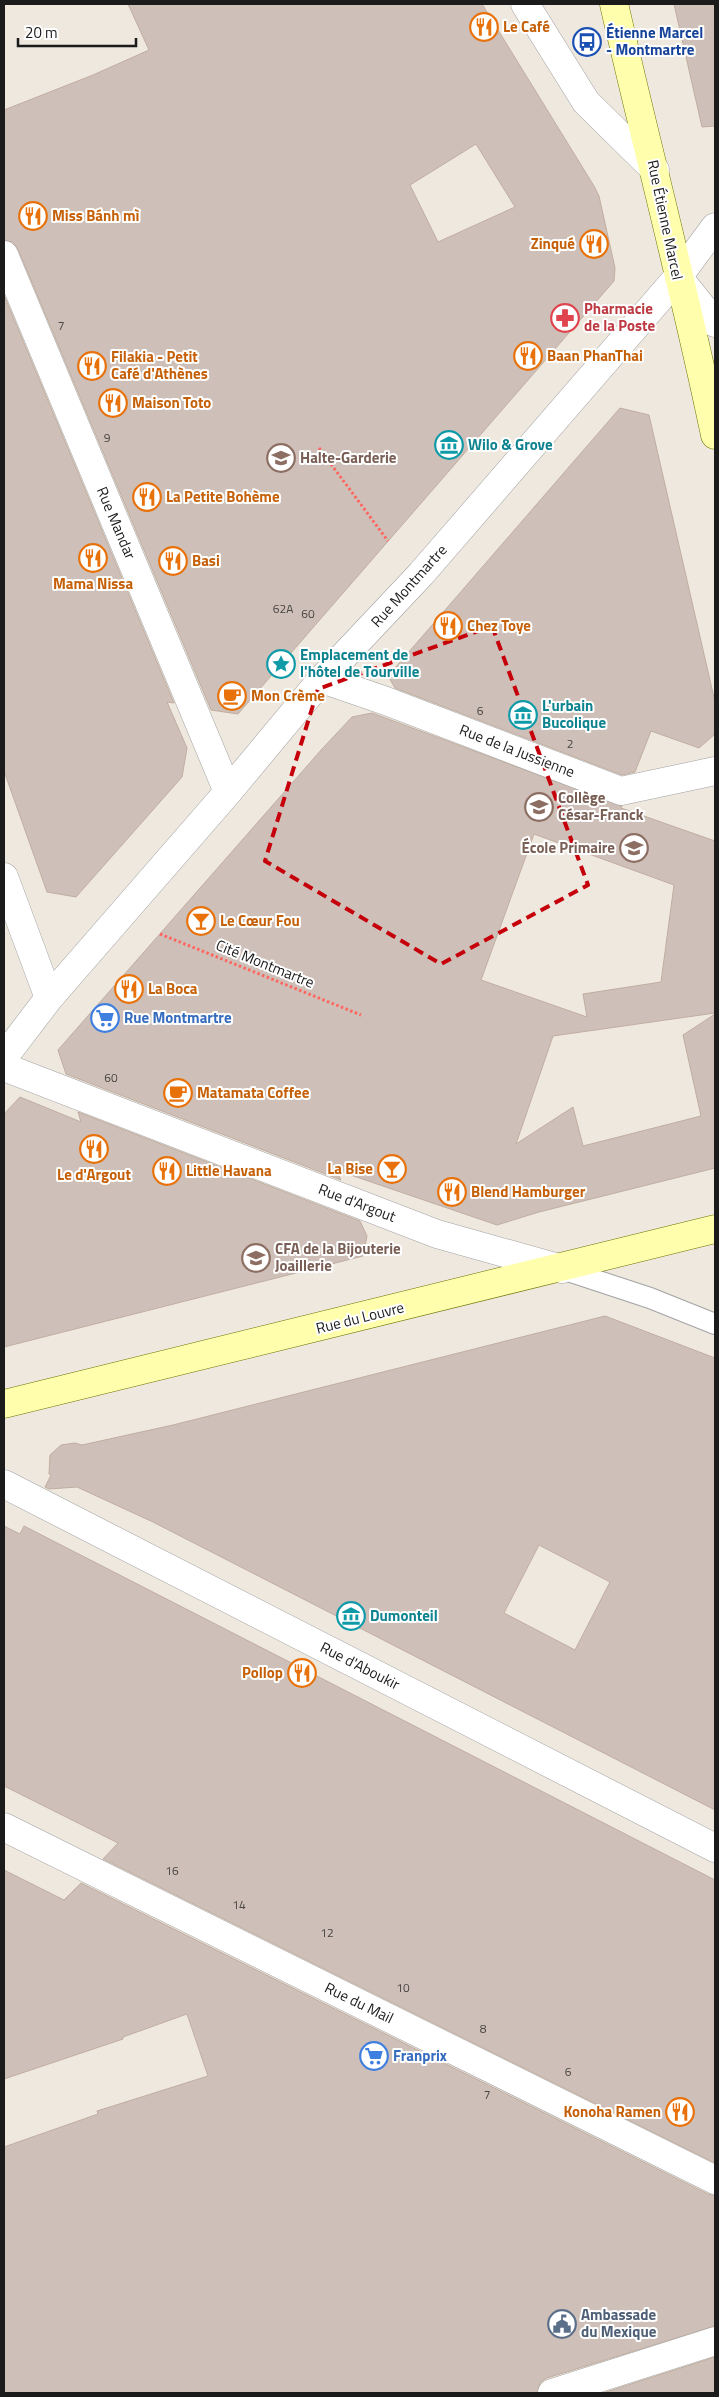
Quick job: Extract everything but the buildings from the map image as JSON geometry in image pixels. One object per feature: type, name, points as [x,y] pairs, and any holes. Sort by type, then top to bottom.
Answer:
[{"type":"main road","name":"Rue Étienne Marcel","points":[[614,4],[655,170],[715,436]]},
{"type":"main road","name":"Rue du Louvre","points":[[4,1404],[562,1269],[715,1229]]},
{"type":"street","points":[[525,4],[586,102],[655,170]]},
{"type":"street","name":"Rue Montmartre","points":[[4,1057],[49,998],[228,792],[322,679],[421,574],[678,277],[715,227]]},
{"type":"street","name":"Rue Mandar","points":[[4,255],[228,792]]},
{"type":"street","points":[[678,277],[715,323]]},
{"type":"street","name":"Rue de la Jussienne","points":[[322,679],[386,701],[621,791],[715,772]]},
{"type":"street","points":[[4,877],[49,998]]},
{"type":"street","name":"Rue d'Argout","points":[[4,1066],[437,1234],[562,1269]]},
{"type":"street","name":"Rue d'Aboukir","points":[[4,1484],[715,1848]]},
{"type":"street","name":"Rue du Mail","points":[[4,1826],[715,2180]]},
{"type":"street","points":[[552,2393],[715,2341]]},
{"type":"lane","name":"Rue d'Argout","points":[[562,1269],[650,1298],[715,1324]]},
{"type":"path","points":[[319,448],[388,541]]},
{"type":"path","name":"Cité Montmartre","points":[[160,934],[360,1015]]},
{"type":"highlighted area","points":[[492,626],[588,885],[441,964],[265,861],[318,689]]},
{"type":"place","name":"Le Café","points":[[484,27]]},
{"type":"place","name":"Étienne Marcel - Montmartre","points":[[587,42]]},
{"type":"place","name":"Miss Bánh mì","points":[[33,216]]},
{"type":"place","name":"Zinqué","points":[[594,244]]},
{"type":"place","name":"Pharmacie de la Poste","points":[[565,318]]},
{"type":"place","name":"Baan PhanThai","points":[[528,356]]},
{"type":"place","name":"Filakia - Petit Café d'Athènes","points":[[92,366]]},
{"type":"place","name":"Maison Toto","points":[[113,403]]},
{"type":"place","name":"Wilo & Grove","points":[[449,445]]},
{"type":"place","name":"Halte-Garderie","points":[[281,458]]},
{"type":"place","name":"La Petite Bohème","points":[[147,497]]},
{"type":"place","name":"Mama Nissa","points":[[93,558]]},
{"type":"place","name":"Basi","points":[[173,561]]},
{"type":"place","name":"Chez Toye","points":[[448,626]]},
{"type":"place","name":"Emplacement de l'hôtel de Tourville","points":[[281,664]]},
{"type":"place","name":"Mon Crème","points":[[232,696]]},
{"type":"place","name":"L'urbain Bucolique","points":[[523,715]]},
{"type":"place","name":"Collège César-Franck","points":[[539,807]]},
{"type":"place","name":"École Primaire","points":[[634,848]]},
{"type":"place","name":"Le Cœur Fou","points":[[201,921]]},
{"type":"place","name":"La Boca","points":[[129,989]]},
{"type":"place","name":"Rue Montmartre","points":[[105,1018]]},
{"type":"place","name":"Matamata Coffee","points":[[178,1093]]},
{"type":"place","name":"Le d'Argout","points":[[94,1149]]},
{"type":"place","name":"La Bise","points":[[392,1169]]},
{"type":"place","name":"Little Havana","points":[[167,1171]]},
{"type":"place","name":"Blend Hamburger","points":[[452,1192]]},
{"type":"place","name":"CFA de la Bijouterie Joaillerie","points":[[256,1258]]},
{"type":"place","name":"Dumonteil","points":[[351,1616]]},
{"type":"place","name":"Pollop","points":[[302,1673]]},
{"type":"place","name":"Franprix","points":[[374,2056]]},
{"type":"place","name":"Konoha Ramen","points":[[680,2112]]},
{"type":"place","name":"Ambassade du Mexique","points":[[562,2324]]}]
